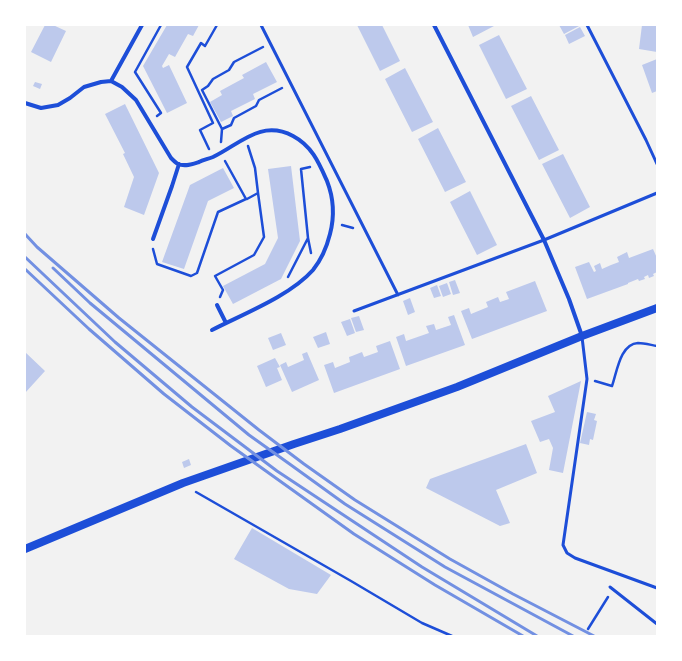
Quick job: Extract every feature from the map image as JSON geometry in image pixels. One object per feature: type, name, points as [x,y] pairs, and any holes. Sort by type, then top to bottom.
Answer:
[{"type":"main road","points":[[25,549],[183,483],[340,430],[458,387],[582,336],[657,308]]},
{"type":"street","points":[[111,81],[142,25]]},
{"type":"street","points":[[434,25],[544,240],[569,299],[582,336]]},
{"type":"street","points":[[25,103],[41,108],[58,105],[84,87],[111,81],[122,87],[136,100],[171,158],[179,164],[191,165],[213,157],[254,133],[273,130],[293,136],[304,143],[317,159],[333,200],[333,224],[329,240],[322,256],[314,269],[291,289],[212,330]]},
{"type":"street","points":[[153,239],[179,164]]},
{"type":"street","points":[[217,305],[226,323]]},
{"type":"lane","points":[[261,25],[398,294]]},
{"type":"lane","points":[[587,25],[657,164]]},
{"type":"lane","points":[[354,311],[544,240],[657,193]]},
{"type":"lane","points":[[582,336],[587,380],[563,545],[567,553],[574,558],[657,588]]},
{"type":"lane","points":[[610,587],[657,624]]},
{"type":"path","points":[[148,121],[161,113],[135,72],[161,25]]},
{"type":"path","points":[[207,144],[200,130],[213,123],[187,68],[201,43],[205,46],[217,25]]},
{"type":"path","points":[[246,199],[220,152],[222,129],[202,90],[208,86],[213,79],[229,70],[234,62],[270,43]]},
{"type":"path","points":[[222,129],[230,125],[234,118],[256,106],[259,100],[286,86]]},
{"type":"path","points":[[223,290],[216,276],[254,254],[264,237],[255,168],[250,150],[244,138]]},
{"type":"path","points":[[279,296],[308,238],[301,169]]},
{"type":"path","points":[[153,239],[153,247],[158,264],[191,276],[197,273],[218,212],[258,193]]},
{"type":"path","points":[[587,380],[612,386],[623,352],[630,346],[638,343],[657,346]]},
{"type":"path","points":[[197,492],[422,623],[452,636]]},
{"type":"path","points":[[588,629],[609,595],[610,587]]},
{"type":"building","points":[[45,25],[53,25],[66,31],[51,62],[31,52]]},
{"type":"building","points":[[167,25],[199,25],[193,36],[188,34],[175,57],[169,54],[162,66],[163,68],[169,65],[187,103],[167,113],[143,66]]},
{"type":"building","points":[[357,25],[382,25],[400,61],[380,71]]},
{"type":"building","points":[[468,25],[493,25],[494,26],[473,37]]},
{"type":"building","points":[[559,25],[581,25],[564,34]]},
{"type":"building","points":[[642,25],[657,25],[657,52],[639,49]]},
{"type":"building","points":[[580,27],[585,36],[569,44],[565,35]]},
{"type":"building","points":[[499,35],[527,89],[506,99],[479,45]]},
{"type":"building","points":[[657,59],[657,91],[652,93],[642,65]]},
{"type":"building","points":[[266,62],[277,82],[253,94],[255,99],[231,111],[233,116],[221,122],[210,102],[222,95],[220,91],[244,78],[242,75]]},
{"type":"building","points":[[405,68],[433,122],[412,132],[385,79]]},
{"type":"building","points":[[35,82],[42,84],[40,89],[33,86]]},
{"type":"building","points":[[531,96],[559,150],[539,160],[511,106]]},
{"type":"building","points":[[125,104],[159,173],[144,215],[124,207],[134,177],[123,154],[125,153],[105,114]]},
{"type":"building","points":[[438,128],[466,182],[445,192],[418,139]]},
{"type":"building","points":[[563,154],[590,207],[570,218],[542,164]]},
{"type":"building","points":[[291,166],[300,241],[281,279],[233,304],[223,286],[265,264],[278,238],[268,169]]},
{"type":"building","points":[[223,168],[234,188],[208,201],[184,269],[162,262],[190,185]]},
{"type":"building","points":[[470,191],[497,245],[477,255],[450,202]]},
{"type":"building","points":[[653,249],[657,258],[657,272],[653,274],[654,276],[649,278],[648,275],[644,277],[645,279],[639,281],[638,279],[587,299],[575,267],[589,262],[594,272],[596,271],[594,266],[600,263],[602,269],[619,262],[617,257],[627,252],[629,258]]},
{"type":"building","points":[[455,280],[460,293],[453,295],[449,282]]},
{"type":"building","points":[[535,281],[547,311],[472,339],[461,311],[469,308],[471,314],[488,307],[486,302],[498,297],[500,302],[509,299],[506,292]]},
{"type":"building","points":[[447,283],[451,294],[443,297],[439,286]]},
{"type":"building","points":[[437,285],[441,296],[434,298],[430,288]]},
{"type":"building","points":[[410,298],[415,312],[408,315],[403,301]]},
{"type":"building","points":[[454,315],[465,345],[406,366],[396,337],[404,334],[406,341],[429,333],[426,326],[434,324],[436,330],[451,325],[448,317]]},
{"type":"building","points":[[359,316],[364,330],[356,332],[351,318]]},
{"type":"building","points":[[350,319],[355,333],[347,336],[341,322]]},
{"type":"building","points":[[326,332],[330,344],[318,348],[313,337]]},
{"type":"building","points":[[281,333],[286,345],[273,350],[268,338]]},
{"type":"building","points":[[390,341],[400,369],[334,393],[324,365],[333,362],[335,368],[350,362],[349,357],[362,352],[364,357],[378,352],[376,346]]},
{"type":"building","points":[[25,352],[45,371],[25,393]]},
{"type":"building","points":[[307,352],[319,380],[292,392],[280,365],[286,362],[288,367],[304,360],[302,354]]},
{"type":"building","points":[[275,358],[280,367],[277,368],[282,380],[266,387],[257,366]]},
{"type":"building","points":[[581,381],[563,473],[549,470],[553,448],[549,439],[540,442],[531,421],[555,412],[548,396]]},
{"type":"building","points":[[587,412],[596,414],[594,420],[597,421],[593,440],[590,439],[589,445],[580,443]]},
{"type":"building","points":[[526,444],[537,473],[496,490],[510,523],[500,526],[426,488],[430,479]]},
{"type":"building","points":[[189,459],[191,465],[184,468],[182,462]]},
{"type":"building","points":[[252,528],[331,575],[317,594],[289,589],[234,559]]},
{"type":"railway","points":[[25,234],[37,247],[119,318],[304,464],[355,500],[450,559],[594,636]]},
{"type":"railway","points":[[25,257],[115,342],[192,407],[277,471],[422,567],[537,636]]},
{"type":"railway","points":[[53,268],[90,303],[249,435],[345,504],[445,567],[573,636]]},
{"type":"railway","points":[[25,269],[89,329],[164,394],[231,446],[354,534],[435,585],[523,636]]}]
